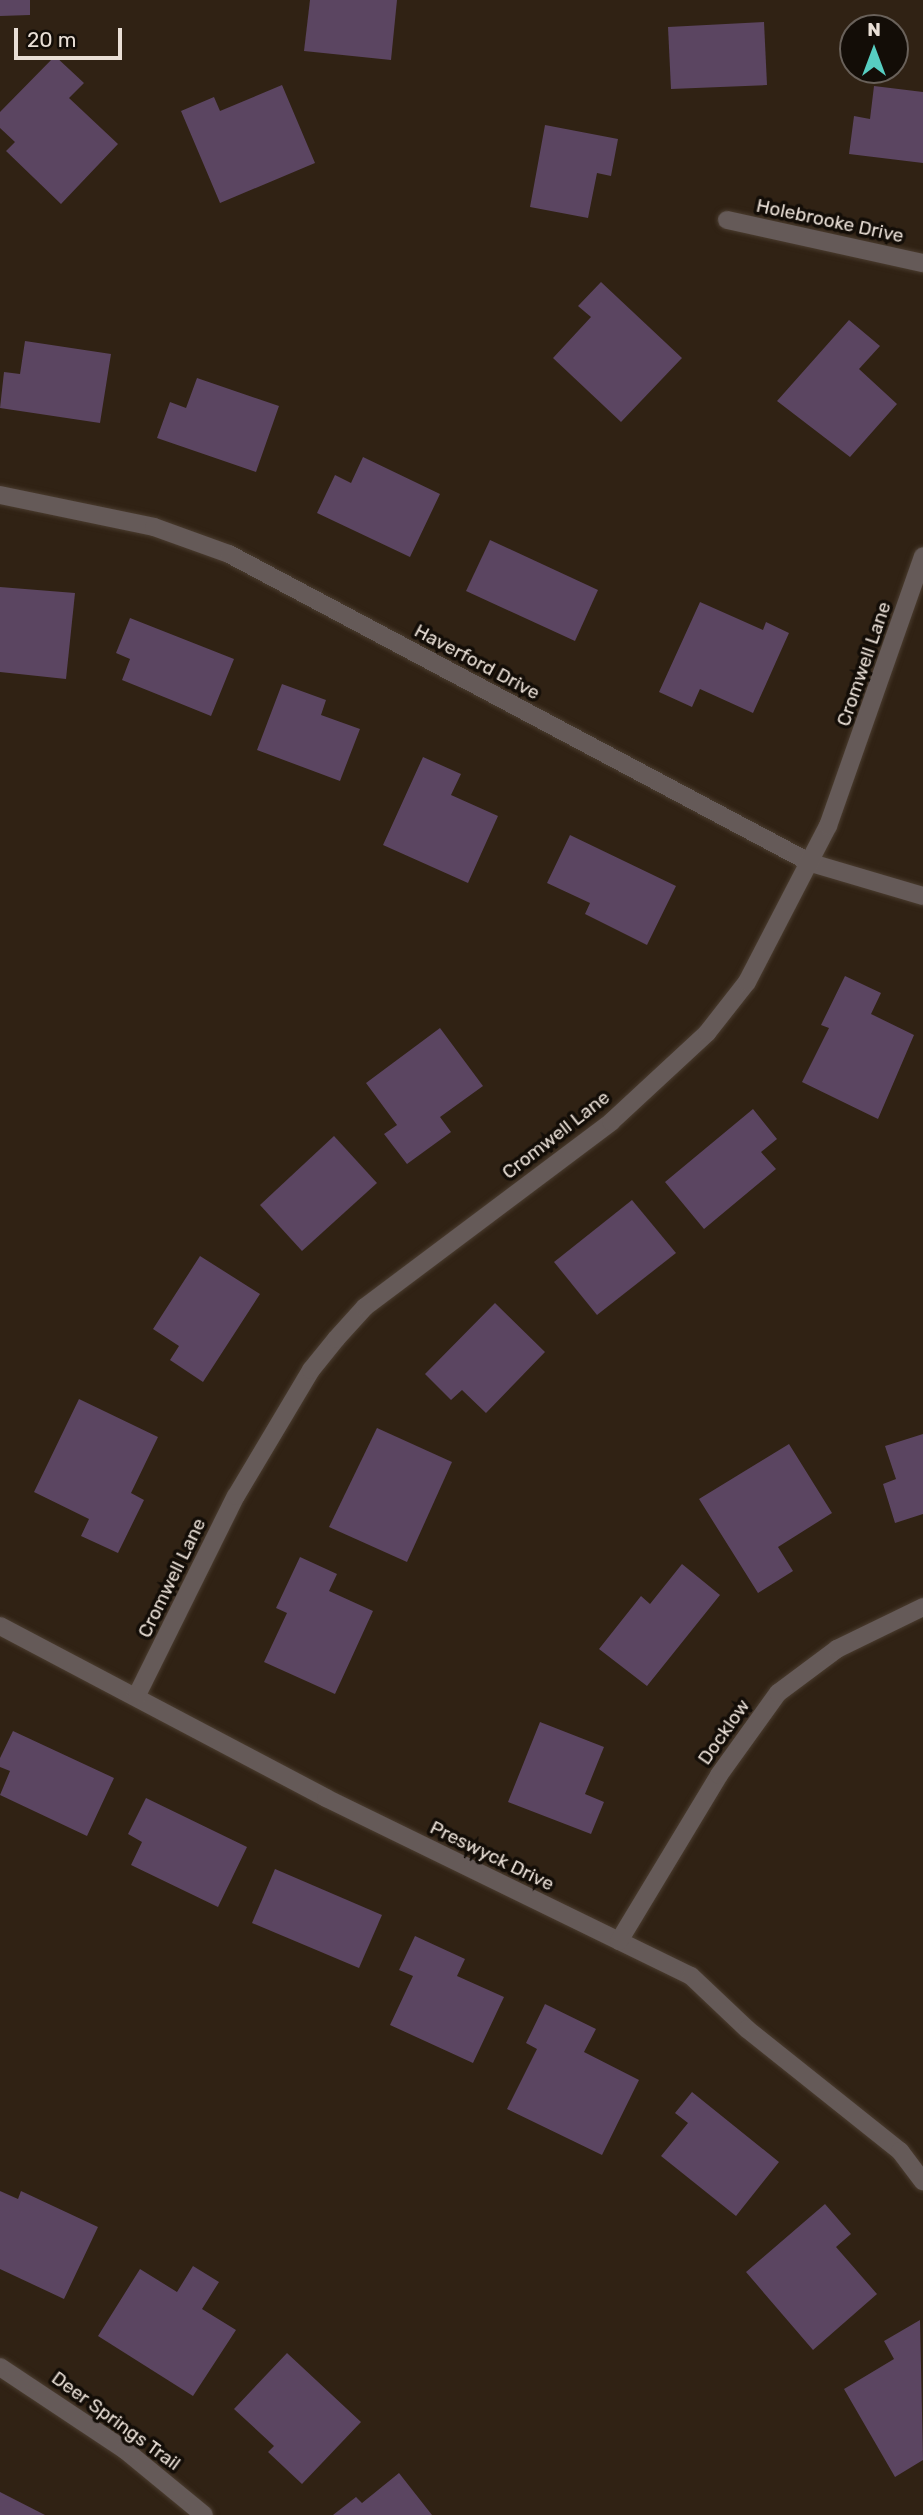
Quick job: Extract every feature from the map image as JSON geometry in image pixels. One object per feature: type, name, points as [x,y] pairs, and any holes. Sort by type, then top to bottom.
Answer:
[{"type":"street","name":"Holebrooke Drive","points":[[727,220],[923,263]]},
{"type":"street","name":"Haverford Drive","points":[[0,495],[154,527],[229,554],[811,863],[923,896]]},
{"type":"street","name":"Cromwell Lane","points":[[137,1695],[236,1496],[311,1370],[336,1339],[365,1307],[611,1122],[706,1033],[747,982],[811,863],[923,556]]},
{"type":"street","name":"Docklow","points":[[619,1941],[719,1775],[778,1693],[837,1649],[923,1607]]},
{"type":"street","name":"Preswyck Drive","points":[[0,1626],[137,1695],[326,1798],[691,1976],[747,2029],[901,2151],[923,2181]]},
{"type":"street","name":"Deer Springs Trail","points":[[0,2367],[125,2450],[204,2515]]},
{"type":"building","points":[[0,0],[30,0],[30,15],[0,16]]},
{"type":"building","points":[[310,0],[397,0],[391,60],[304,51]]},
{"type":"building","points":[[764,22],[767,85],[671,89],[668,27]]},
{"type":"building","points":[[55,56],[84,83],[69,98],[118,144],[61,204],[6,151],[15,142],[0,128],[0,112]]},
{"type":"building","points":[[282,85],[315,163],[220,203],[181,111],[214,97],[220,111]]},
{"type":"building","points":[[874,86],[923,92],[923,163],[849,154],[854,116],[870,119]]},
{"type":"building","points":[[545,125],[618,139],[611,176],[597,173],[588,218],[530,207]]},
{"type":"building","points":[[601,282],[682,358],[621,422],[553,358],[591,317],[578,306]]},
{"type":"building","points":[[849,320],[880,346],[859,369],[897,404],[850,457],[777,401]]},
{"type":"building","points":[[25,341],[111,354],[100,423],[0,408],[4,372],[20,374]]},
{"type":"building","points":[[197,378],[279,406],[256,472],[157,438],[170,402],[186,408]]},
{"type":"building","points":[[363,457],[440,494],[410,557],[317,513],[335,475],[351,483]]},
{"type":"building","points":[[490,540],[598,590],[575,641],[466,591]]},
{"type":"building","points":[[0,587],[75,593],[66,679],[0,672]]},
{"type":"building","points":[[700,602],[763,630],[766,622],[789,633],[753,713],[700,689],[692,707],[659,692]]},
{"type":"building","points":[[130,618],[234,659],[211,716],[122,680],[130,659],[116,653]]},
{"type":"building","points":[[282,684],[326,700],[321,715],[360,729],[340,781],[257,750]]},
{"type":"building","points":[[423,757],[461,774],[451,795],[498,816],[468,883],[383,845]]},
{"type":"building","points":[[570,835],[676,886],[647,945],[585,914],[590,903],[547,883]]},
{"type":"building","points":[[845,976],[881,993],[871,1014],[914,1035],[878,1119],[802,1082],[829,1028],[821,1025]]},
{"type":"building","points":[[440,1028],[483,1086],[440,1117],[451,1132],[407,1164],[384,1134],[397,1125],[366,1083]]},
{"type":"building","points":[[753,1109],[777,1139],[761,1152],[776,1169],[704,1229],[665,1182]]},
{"type":"building","points":[[334,1136],[377,1183],[302,1251],[260,1205]]},
{"type":"building","points":[[632,1200],[676,1253],[597,1315],[554,1262]]},
{"type":"building","points":[[200,1256],[260,1294],[203,1382],[170,1360],[179,1346],[153,1329]]},
{"type":"building","points":[[495,1303],[545,1352],[486,1413],[462,1390],[451,1400],[425,1374]]},
{"type":"building","points":[[79,1399],[158,1437],[131,1493],[144,1500],[118,1553],[81,1536],[89,1519],[34,1492]]},
{"type":"building","points":[[377,1428],[452,1462],[407,1562],[329,1527]]},
{"type":"building","points":[[923,1434],[923,1514],[895,1523],[883,1484],[896,1479],[885,1446]]},
{"type":"building","points":[[789,1444],[832,1513],[778,1547],[793,1571],[758,1593],[699,1499]]},
{"type":"building","points":[[300,1557],[337,1574],[329,1591],[373,1611],[335,1694],[264,1662],[287,1613],[276,1608]]},
{"type":"building","points":[[682,1564],[720,1595],[647,1686],[599,1649],[641,1596],[650,1604]]},
{"type":"building","points":[[540,1722],[604,1747],[585,1794],[604,1802],[591,1834],[508,1802]]},
{"type":"building","points":[[13,1731],[114,1778],[87,1836],[0,1795],[10,1771],[0,1767],[0,1758]]},
{"type":"building","points":[[146,1798],[247,1847],[218,1907],[131,1865],[142,1842],[128,1834]]},
{"type":"building","points":[[275,1869],[382,1915],[359,1968],[252,1923]]},
{"type":"building","points":[[415,1936],[465,1959],[457,1976],[504,1997],[473,2063],[390,2025],[413,1976],[399,1970]]},
{"type":"building","points":[[545,2004],[596,2029],[584,2052],[639,2080],[602,2155],[507,2109],[537,2049],[526,2043]]},
{"type":"building","points":[[692,2092],[779,2162],[736,2216],[661,2156],[688,2123],[675,2113]]},
{"type":"building","points":[[0,2191],[18,2199],[21,2191],[98,2227],[64,2299],[0,2269]]},
{"type":"building","points":[[825,2204],[851,2234],[836,2247],[877,2294],[813,2350],[746,2272]]},
{"type":"building","points":[[193,2266],[219,2282],[202,2309],[236,2330],[193,2396],[98,2336],[140,2269],[177,2292]]},
{"type":"building","points":[[920,2320],[923,2460],[895,2477],[844,2389],[894,2359],[884,2341]]},
{"type":"building","points":[[287,2353],[361,2422],[302,2484],[268,2452],[274,2446],[234,2409]]},
{"type":"building","points":[[399,2473],[432,2515],[333,2515],[356,2497],[362,2503]]},
{"type":"building","points":[[0,2492],[45,2515],[0,2515]]}]
